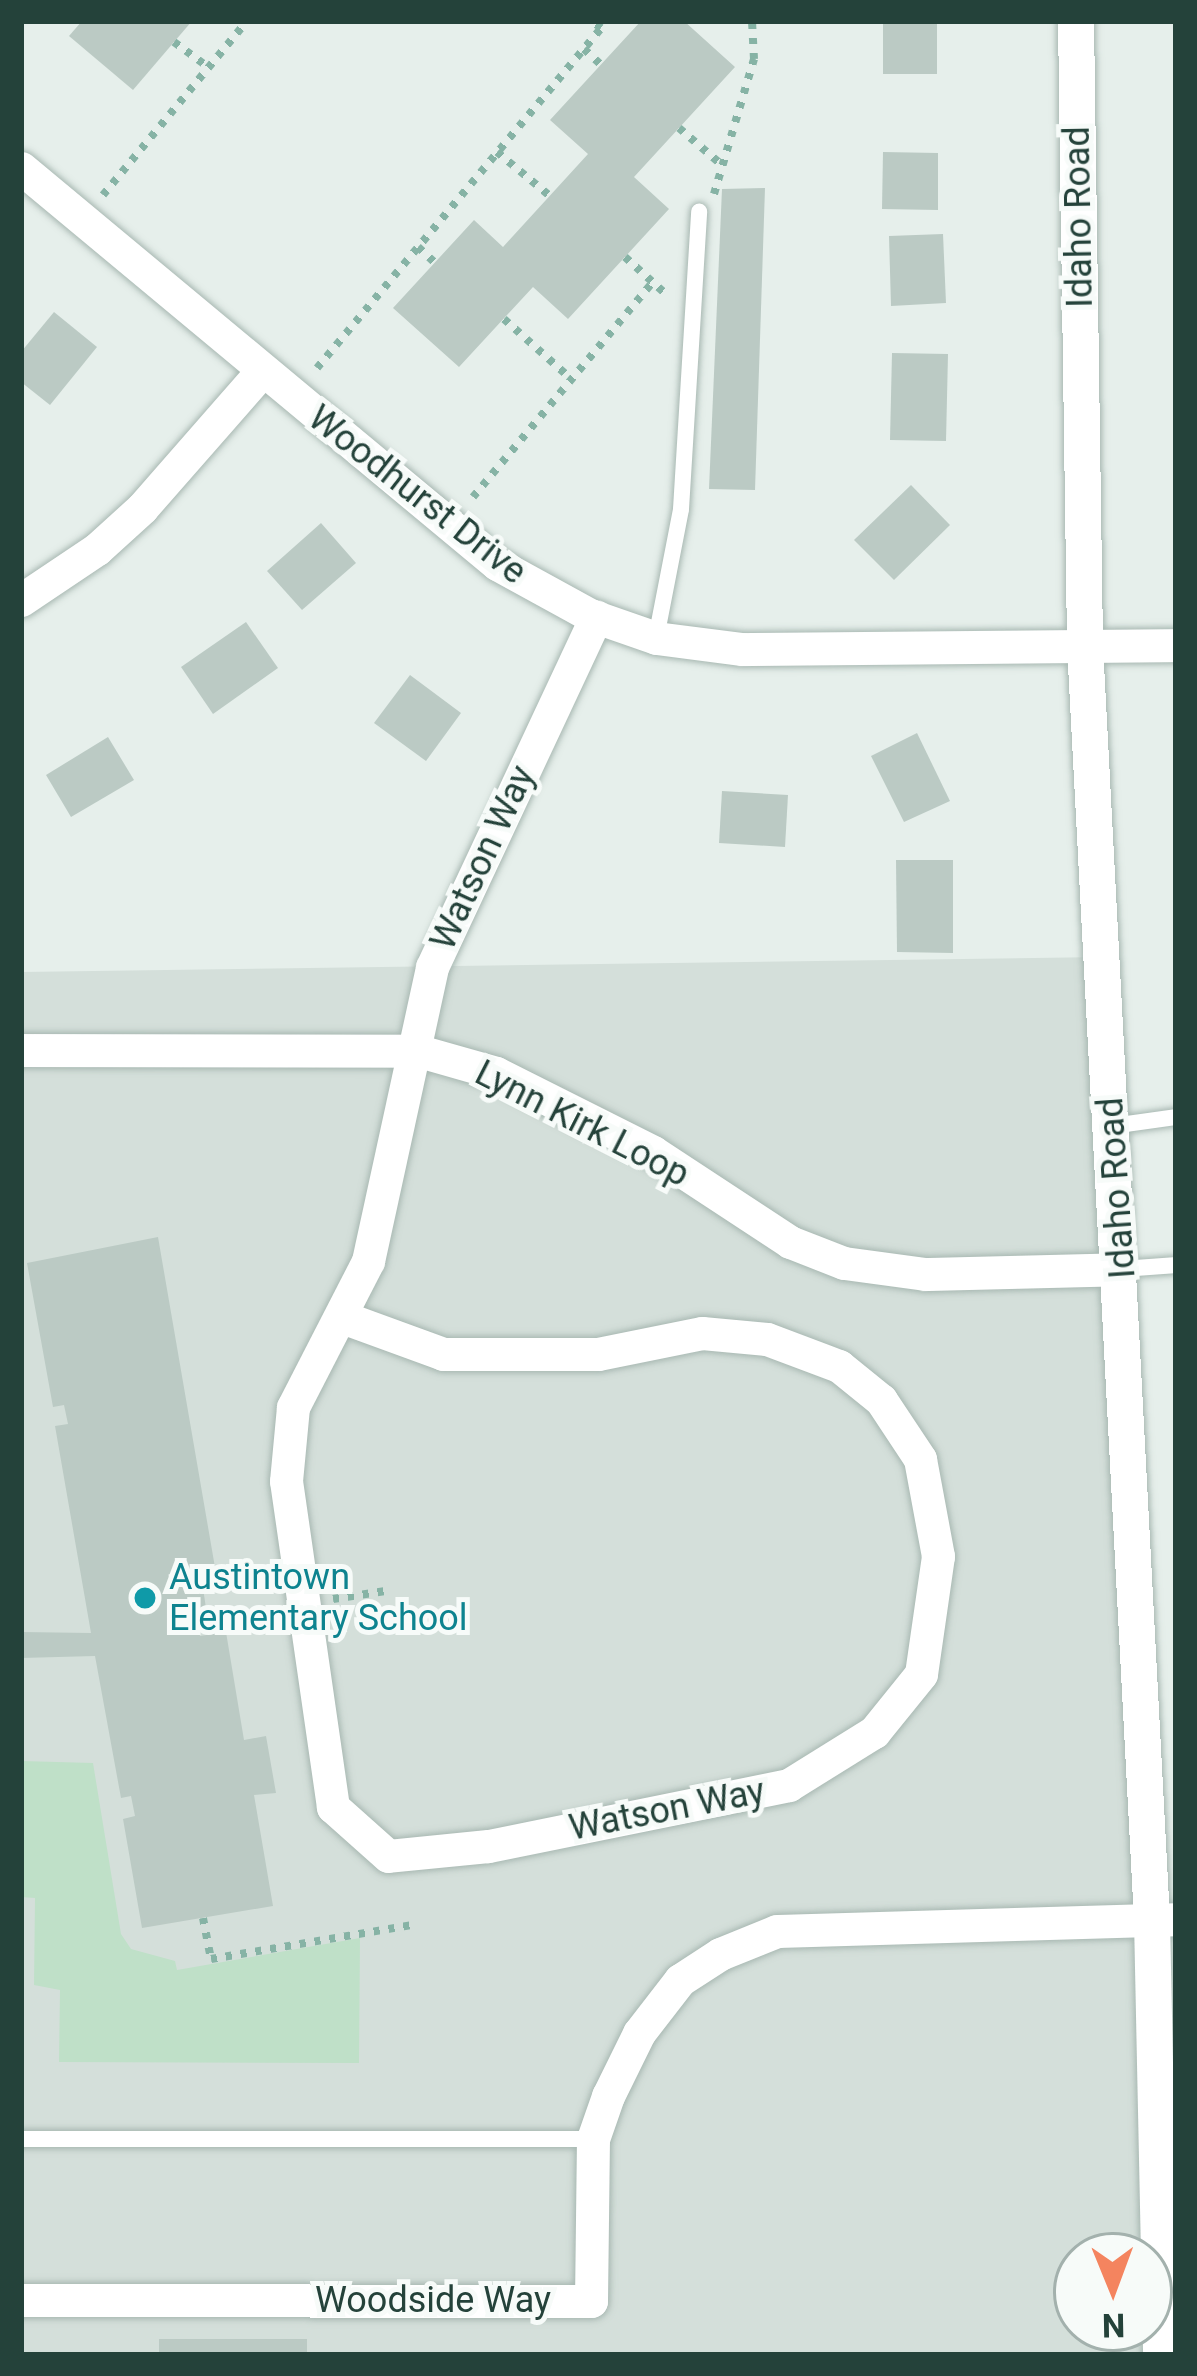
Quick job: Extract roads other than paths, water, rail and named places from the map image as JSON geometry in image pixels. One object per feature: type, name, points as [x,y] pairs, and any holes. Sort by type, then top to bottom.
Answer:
[{"type":"street","name":"Idaho Road","points":[[1076,21],[1085,646],[1164,1920],[1166,2232]]},
{"type":"street","name":"Woodhurst Drive","points":[[21,168],[497,564],[596,617],[656,638],[742,650],[1176,645]]},
{"type":"street","points":[[21,600],[98,549],[142,508],[262,371]]},
{"type":"street","name":"Watson Way","points":[[342,1317],[443,1354],[598,1354],[702,1333],[767,1340],[839,1366],[880,1400],[920,1460],[938,1556],[921,1674],[874,1732],[789,1785],[488,1846],[388,1856],[333,1807],[286,1481],[293,1407],[318,1347],[342,1317],[368,1261],[418,1051],[432,967],[596,617]]},
{"type":"street","name":"Lynn Kirk Loop","points":[[21,1052],[418,1051],[496,1072],[652,1152],[790,1242],[844,1263],[925,1274],[1123,1269]]},
{"type":"street","name":"Woodside Way","points":[[21,2300],[591,2301],[593,2139],[630,2044],[680,1980],[777,1931],[1164,1920]]},
{"type":"lane","points":[[656,638],[681,509],[699,212]]},
{"type":"lane","points":[[1112,1126],[1176,1117]]},
{"type":"lane","points":[[1123,1269],[1176,1265]]},
{"type":"lane","points":[[21,2139],[593,2139]]},
{"type":"place","name":"Austintown Elementary School","points":[[145,1598]]}]
